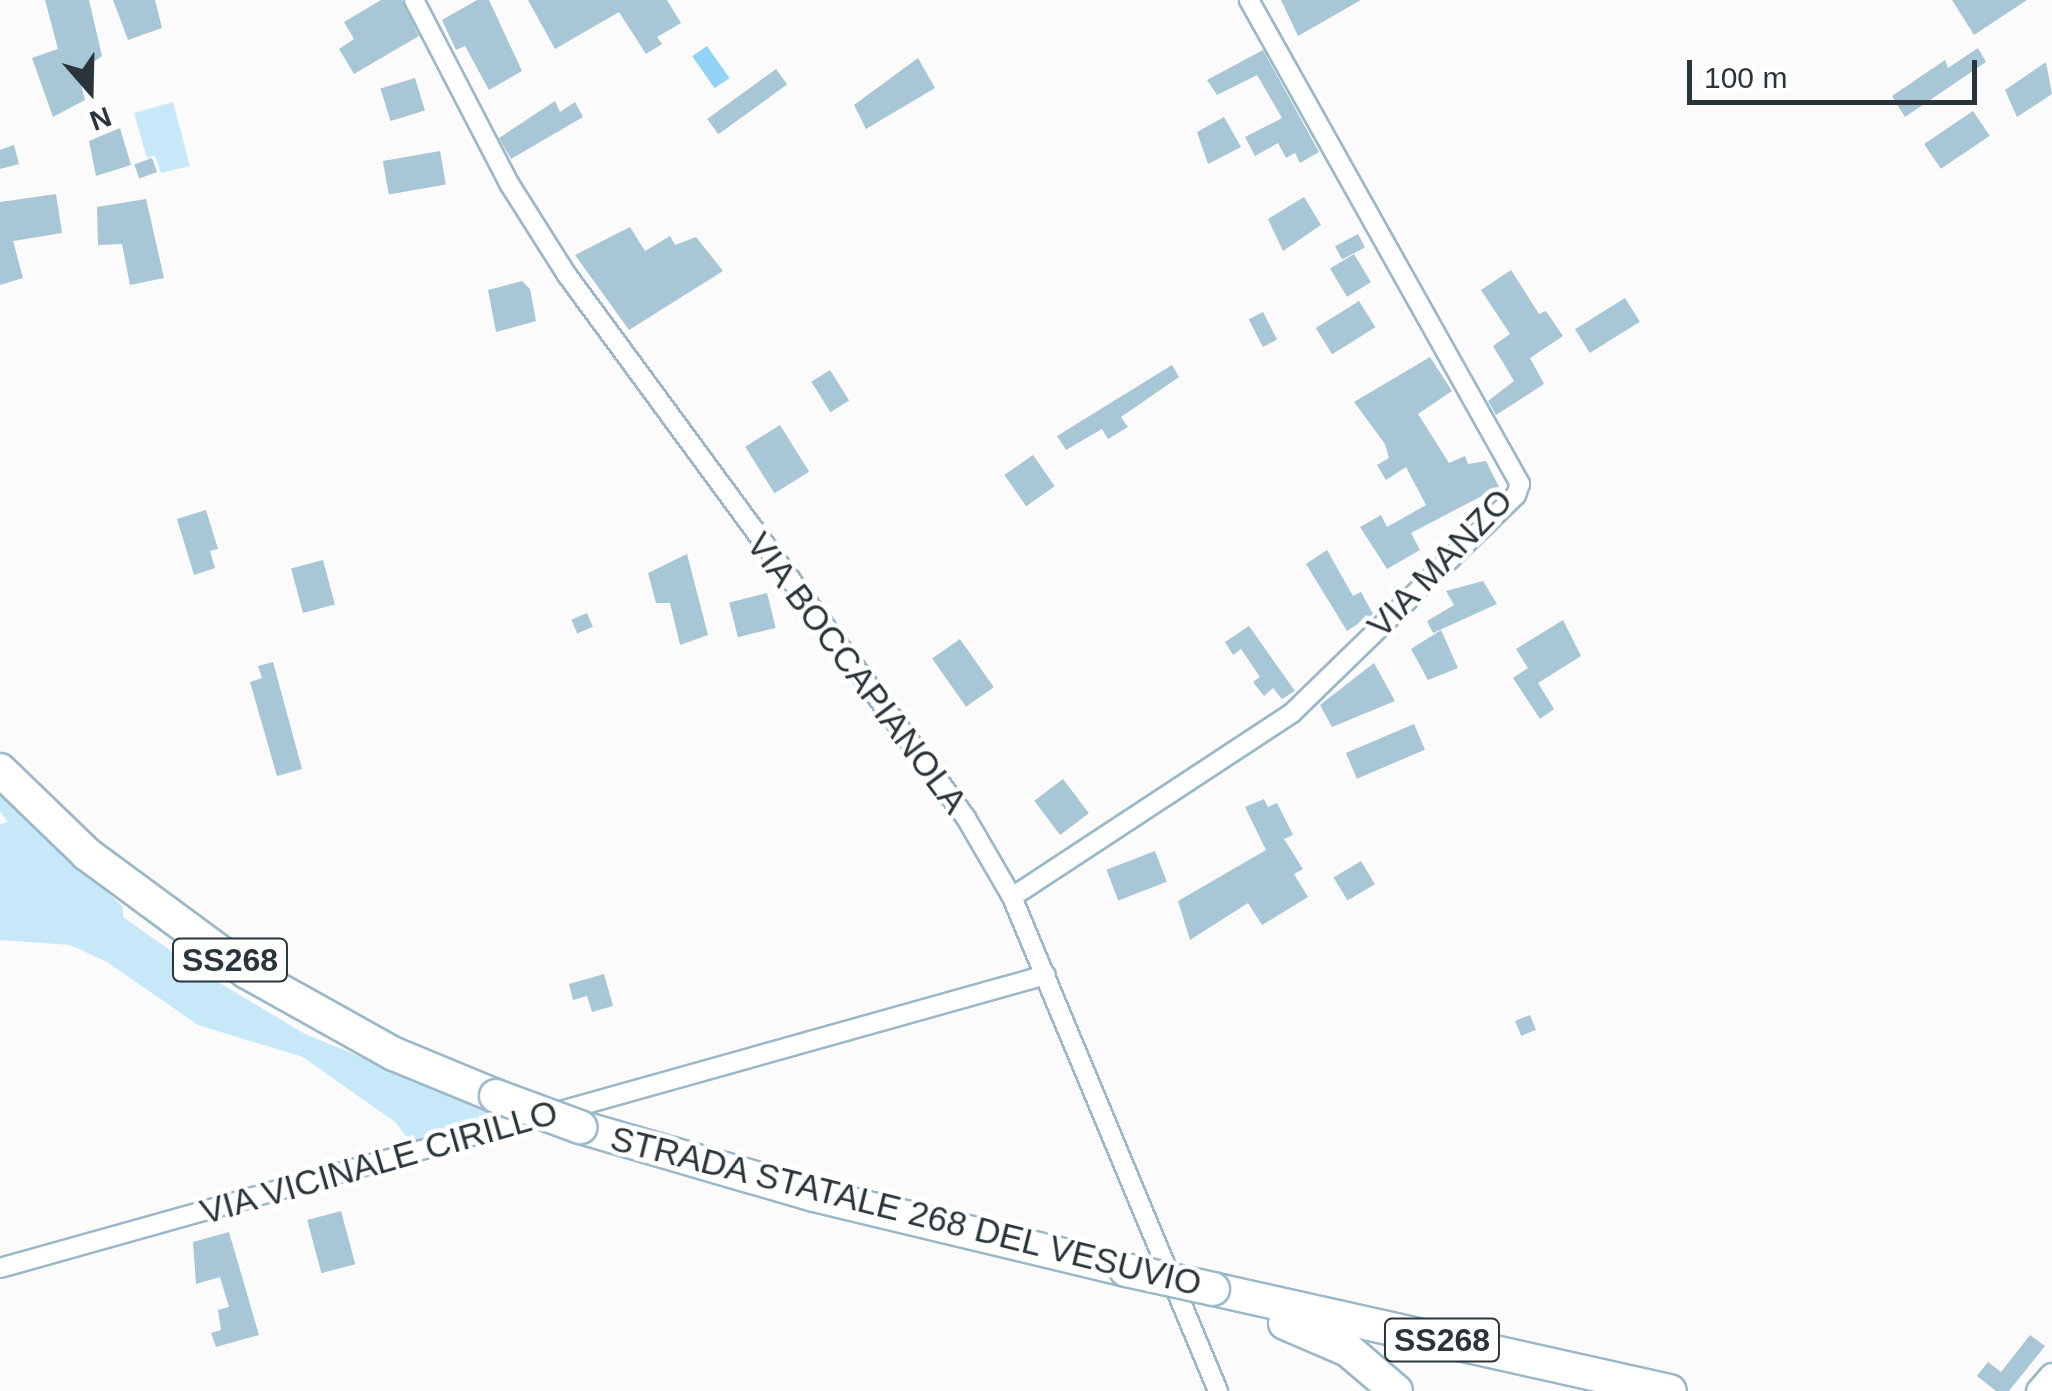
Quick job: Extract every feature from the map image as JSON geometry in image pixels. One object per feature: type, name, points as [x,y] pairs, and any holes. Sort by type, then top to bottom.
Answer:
[{"type":"highway","name":"STRADA STATALE 268 DEL VESUVIO","points":[[0,770],[88,854],[247,972],[394,1054],[496,1096],[580,1127],[814,1195],[1126,1270],[1670,1391]]},
{"type":"highway","points":[[1214,1289],[1263,1317],[1348,1350],[1396,1391]]},
{"type":"main road","points":[[2040,1391],[2052,1376]]},
{"type":"street","points":[[417,5],[437,0]]},
{"type":"street","name":"VIA MANZO","points":[[1012,897],[1292,713],[1516,495],[1520,484],[1249,0]]},
{"type":"street","name":"VIA BOCCAPIANOLA","points":[[417,5],[510,184],[577,290],[966,818],[1012,897],[1218,1391]]},
{"type":"street","name":"VIA VICINALE CIRILLO","points":[[0,1268],[1046,975]]},
{"type":"shaded area","points":[[173,102],[190,166],[161,173],[155,156],[147,158],[134,113]]},
{"type":"shaded area","points":[[0,791],[123,907],[123,917],[198,970],[305,1034],[498,1113],[498,1119],[411,1142],[395,1122],[303,1057],[198,1025],[107,962],[70,945],[0,940],[0,824],[8,822],[0,811]]},
{"type":"water","points":[[707,46],[729,78],[715,88],[692,56]]},
{"type":"building","points":[[45,0],[89,0],[102,56],[78,73],[85,100],[53,117],[32,58],[58,49]]},
{"type":"building","points":[[113,0],[155,0],[162,28],[128,40]]},
{"type":"building","points":[[381,0],[402,0],[419,36],[354,74],[339,49],[354,39],[344,22]]},
{"type":"building","points":[[477,0],[489,0],[522,71],[489,90],[465,46],[456,50],[442,20]]},
{"type":"building","points":[[528,0],[667,0],[681,23],[657,37],[662,44],[646,54],[619,12],[555,49]]},
{"type":"building","points":[[1281,0],[1361,0],[1298,36]]},
{"type":"building","points":[[1952,0],[2027,0],[1974,35]]},
{"type":"building","points":[[1978,48],[1986,62],[1905,117],[1892,96],[1945,60],[1948,68]]},
{"type":"building","points":[[1263,50],[1319,152],[1300,163],[1295,153],[1286,158],[1278,143],[1255,156],[1245,137],[1282,118],[1257,75],[1217,95],[1207,80]]},
{"type":"building","points":[[918,58],[935,88],[866,129],[854,105]]},
{"type":"building","points":[[2046,62],[2052,94],[2017,117],[2005,90]]},
{"type":"building","points":[[776,69],[787,84],[718,134],[707,119]]},
{"type":"building","points":[[415,78],[425,111],[391,121],[381,89]]},
{"type":"building","points":[[555,101],[560,112],[575,102],[583,117],[511,159],[499,138]]},
{"type":"building","points":[[1973,111],[1990,136],[1941,169],[1924,144]]},
{"type":"building","points":[[1224,117],[1241,147],[1208,164],[1197,132]]},
{"type":"building","points":[[120,128],[131,165],[96,176],[89,141]]},
{"type":"building","points":[[14,145],[19,164],[0,169],[0,150]]},
{"type":"building","points":[[440,151],[446,184],[389,195],[383,161]]},
{"type":"building","points":[[152,158],[157,172],[139,179],[134,164]]},
{"type":"building","points":[[56,194],[62,233],[13,241],[23,278],[0,285],[0,202]]},
{"type":"building","points":[[1304,197],[1321,225],[1283,251],[1268,219]]},
{"type":"building","points":[[146,199],[164,278],[130,285],[122,244],[98,245],[97,207]]},
{"type":"building","points":[[630,227],[645,251],[670,236],[675,245],[696,237],[723,271],[629,330],[575,255]]},
{"type":"building","points":[[1358,234],[1365,247],[1342,259],[1335,246]]},
{"type":"building","points":[[1354,254],[1371,282],[1347,297],[1330,268]]},
{"type":"building","points":[[1511,270],[1539,314],[1546,311],[1563,336],[1530,358],[1544,384],[1496,415],[1488,401],[1514,381],[1493,346],[1510,334],[1481,290]]},
{"type":"building","points":[[522,281],[530,289],[536,321],[496,332],[488,290]]},
{"type":"building","points":[[1625,298],[1640,322],[1590,353],[1575,329]]},
{"type":"building","points":[[1359,301],[1375,327],[1332,354],[1316,328]]},
{"type":"building","points":[[1263,312],[1277,340],[1263,347],[1249,319]]},
{"type":"building","points":[[1430,357],[1452,391],[1418,414],[1449,463],[1465,456],[1468,464],[1486,461],[1499,487],[1411,533],[1420,550],[1387,569],[1360,527],[1381,515],[1387,527],[1426,505],[1406,467],[1386,480],[1377,465],[1389,458],[1385,444],[1354,402]]},
{"type":"building","points":[[1172,365],[1179,377],[1121,417],[1128,427],[1108,439],[1102,429],[1066,450],[1057,436]]},
{"type":"building","points":[[830,370],[849,401],[830,412],[811,382]]},
{"type":"building","points":[[780,425],[809,472],[774,493],[745,447]]},
{"type":"building","points":[[1033,455],[1055,486],[1026,506],[1004,475]]},
{"type":"building","points":[[206,510],[218,549],[210,551],[215,568],[194,575],[177,519]]},
{"type":"building","points":[[1327,550],[1353,596],[1361,592],[1373,614],[1347,631],[1306,564]]},
{"type":"building","points":[[687,554],[708,635],[680,645],[670,603],[656,603],[648,573]]},
{"type":"building","points":[[323,560],[335,604],[303,613],[291,569]]},
{"type":"building","points":[[1483,581],[1497,604],[1433,633],[1427,621],[1454,605],[1446,591]]},
{"type":"building","points":[[767,593],[776,628],[738,637],[729,602]]},
{"type":"building","points":[[587,613],[593,627],[577,633],[571,620]]},
{"type":"building","points":[[1563,620],[1581,656],[1538,683],[1554,709],[1540,719],[1513,678],[1528,668],[1516,649]]},
{"type":"building","points":[[1249,626],[1295,691],[1282,699],[1273,688],[1264,696],[1253,682],[1260,677],[1241,649],[1233,655],[1225,642]]},
{"type":"building","points":[[1441,630],[1458,668],[1428,680],[1411,649]]},
{"type":"building","points":[[960,639],[994,687],[966,707],[932,659]]},
{"type":"building","points":[[273,662],[302,769],[277,776],[250,682],[262,678],[258,666]]},
{"type":"building","points":[[1374,663],[1395,701],[1332,727],[1320,705]]},
{"type":"building","points":[[1414,724],[1425,750],[1357,779],[1346,753]]},
{"type":"building","points":[[1063,779],[1089,813],[1060,835],[1034,801]]},
{"type":"building","points":[[1264,799],[1268,807],[1277,803],[1293,835],[1284,839],[1303,869],[1294,874],[1308,897],[1262,925],[1248,903],[1190,940],[1178,901],[1266,850],[1245,807]]},
{"type":"building","points":[[1155,851],[1167,882],[1118,900],[1106,870]]},
{"type":"building","points":[[1361,861],[1375,884],[1347,901],[1334,877]]},
{"type":"building","points":[[604,974],[613,1006],[592,1012],[587,996],[573,1000],[569,984]]},
{"type":"building","points":[[1530,1015],[1536,1030],[1521,1036],[1515,1021]]},
{"type":"building","points":[[341,1211],[355,1264],[321,1273],[307,1220]]},
{"type":"building","points":[[229,1232],[259,1335],[216,1347],[211,1333],[221,1330],[218,1310],[229,1307],[220,1277],[196,1284],[193,1242]]},
{"type":"building","points":[[2030,1335],[2045,1346],[2009,1391],[1996,1391],[1977,1376],[1988,1362],[2001,1372]]}]
